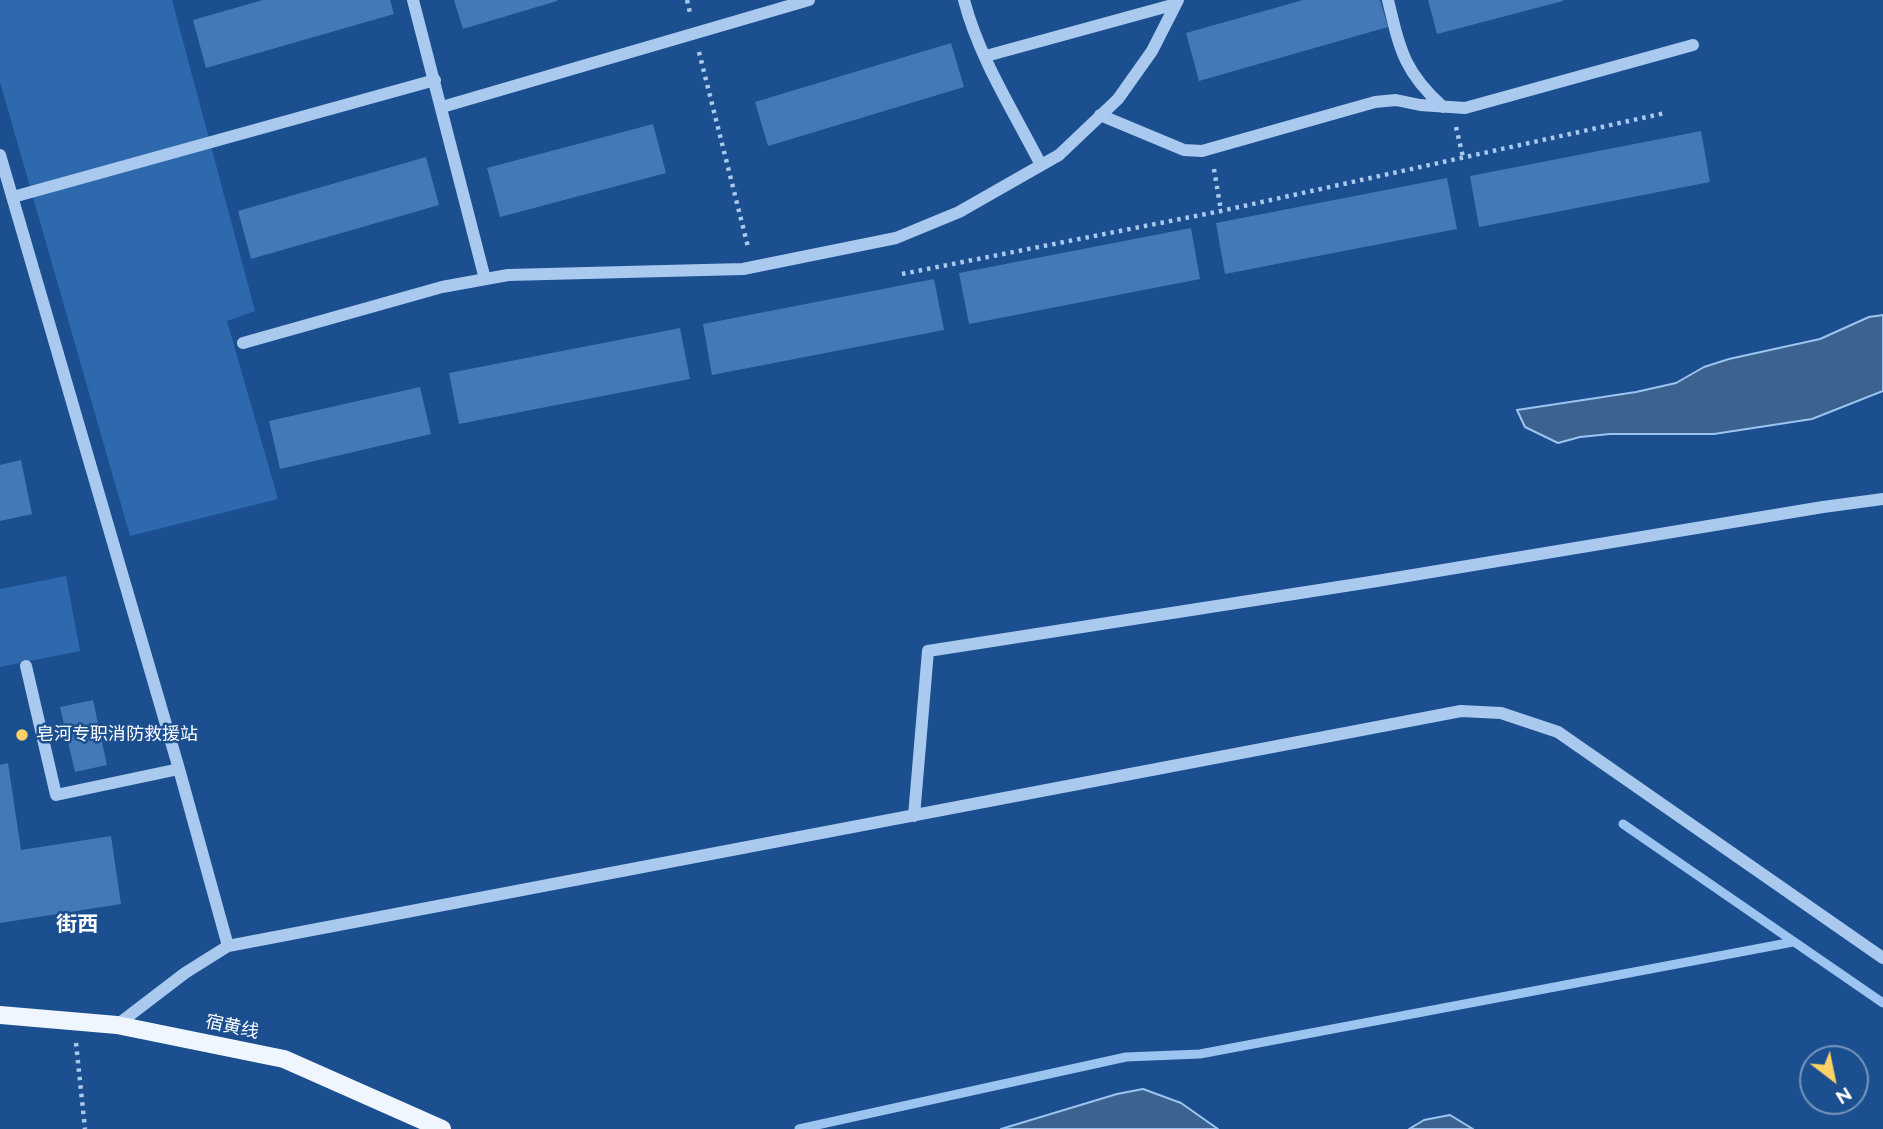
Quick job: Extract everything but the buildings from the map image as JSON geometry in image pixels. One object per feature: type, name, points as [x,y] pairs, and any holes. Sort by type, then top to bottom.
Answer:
[{"type":"main road","name":"宿黄线","points":[[0,1015],[117,1025],[285,1059],[442,1129]]},
{"type":"street","points":[[413,0],[485,279]]},
{"type":"street","points":[[442,107],[808,0]]},
{"type":"street","points":[[964,0],[968,17],[986,56],[1041,165]]},
{"type":"street","points":[[1388,0],[1397,39],[1409,69],[1423,89],[1448,107]]},
{"type":"street","points":[[986,56],[1177,2]]},
{"type":"street","points":[[243,343],[442,287],[508,275],[753,268],[896,238],[960,212],[1059,155],[1118,99],[1152,51],[1177,2]]},
{"type":"street","points":[[1100,116],[1184,150],[1202,151],[1375,102],[1396,100],[1420,105],[1465,108],[1693,44]]},
{"type":"street","points":[[12,197],[435,80]]},
{"type":"street","points":[[0,155],[228,946]]},
{"type":"street","points":[[914,816],[928,650],[1883,499]]},
{"type":"street","points":[[26,666],[56,795],[179,769]]},
{"type":"street","points":[[117,1025],[184,973],[228,946],[1461,711],[1501,713],[1558,732],[1883,957]]},
{"type":"path","points":[[687,0],[753,268]]},
{"type":"path","points":[[1448,107],[1463,157]]},
{"type":"path","points":[[902,274],[1221,211],[1665,113]]},
{"type":"path","points":[[1211,147],[1221,211]]},
{"type":"path","points":[[74,1021],[85,1129]]},
{"type":"shaded area","points":[[0,0],[172,0],[255,311],[227,321],[278,499],[130,536],[0,82]]},
{"type":"shaded area","points":[[1883,315],[1883,391],[1812,419],[1714,434],[1610,434],[1580,437],[1558,443],[1525,427],[1517,410],[1636,392],[1676,383],[1704,367],[1820,339],[1869,317]]},
{"type":"shaded area","points":[[66,576],[80,651],[0,667],[0,589]]},
{"type":"shaded area","points":[[1143,1089],[1181,1103],[1218,1129],[1001,1129],[1117,1094]]},
{"type":"shaded area","points":[[1450,1115],[1473,1129],[1409,1129],[1424,1120]]},
{"type":"waterway","points":[[1623,824],[1883,1003]]},
{"type":"waterway","points":[[799,1129],[1126,1057],[1200,1054],[1793,942]]},
{"type":"place","name":"皂河专职消防救援站","points":[[22,735]]},
{"type":"district","name":"街西","points":[[77,925]]}]
